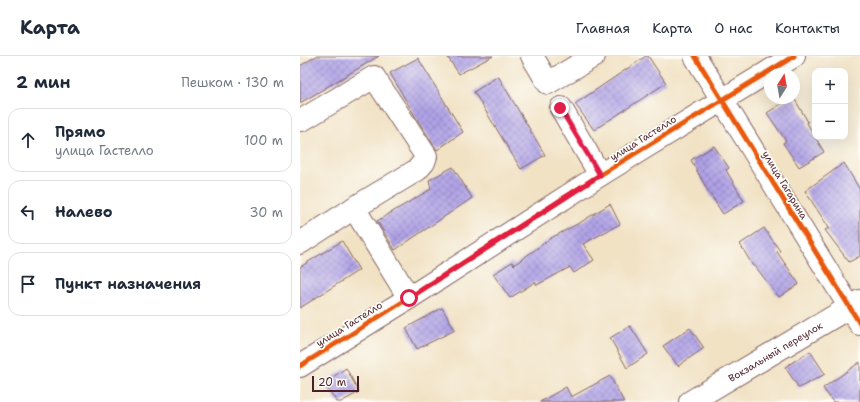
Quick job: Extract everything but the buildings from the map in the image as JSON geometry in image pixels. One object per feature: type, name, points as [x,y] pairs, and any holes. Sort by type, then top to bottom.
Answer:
[{"type":"street","points":[[532,56],[548,83],[594,56]]},
{"type":"street","name":"улица Гагарина","points":[[695,56],[857,311]]},
{"type":"street","name":"улица Гастелло","points":[[300,366],[600,175],[794,56]]},
{"type":"street","points":[[300,243],[417,170],[424,162],[426,156],[374,76],[301,120]]},
{"type":"street","points":[[560,108],[600,175]]},
{"type":"street","points":[[354,208],[409,298]]},
{"type":"street","name":"Вокзальный переулок","points":[[690,402],[857,311]]},
{"type":"cycle path","points":[[695,56],[860,324]]},
{"type":"cycle path","points":[[300,366],[600,175],[794,56]]},
{"type":"route","points":[[409,298],[600,175],[560,108]]}]
